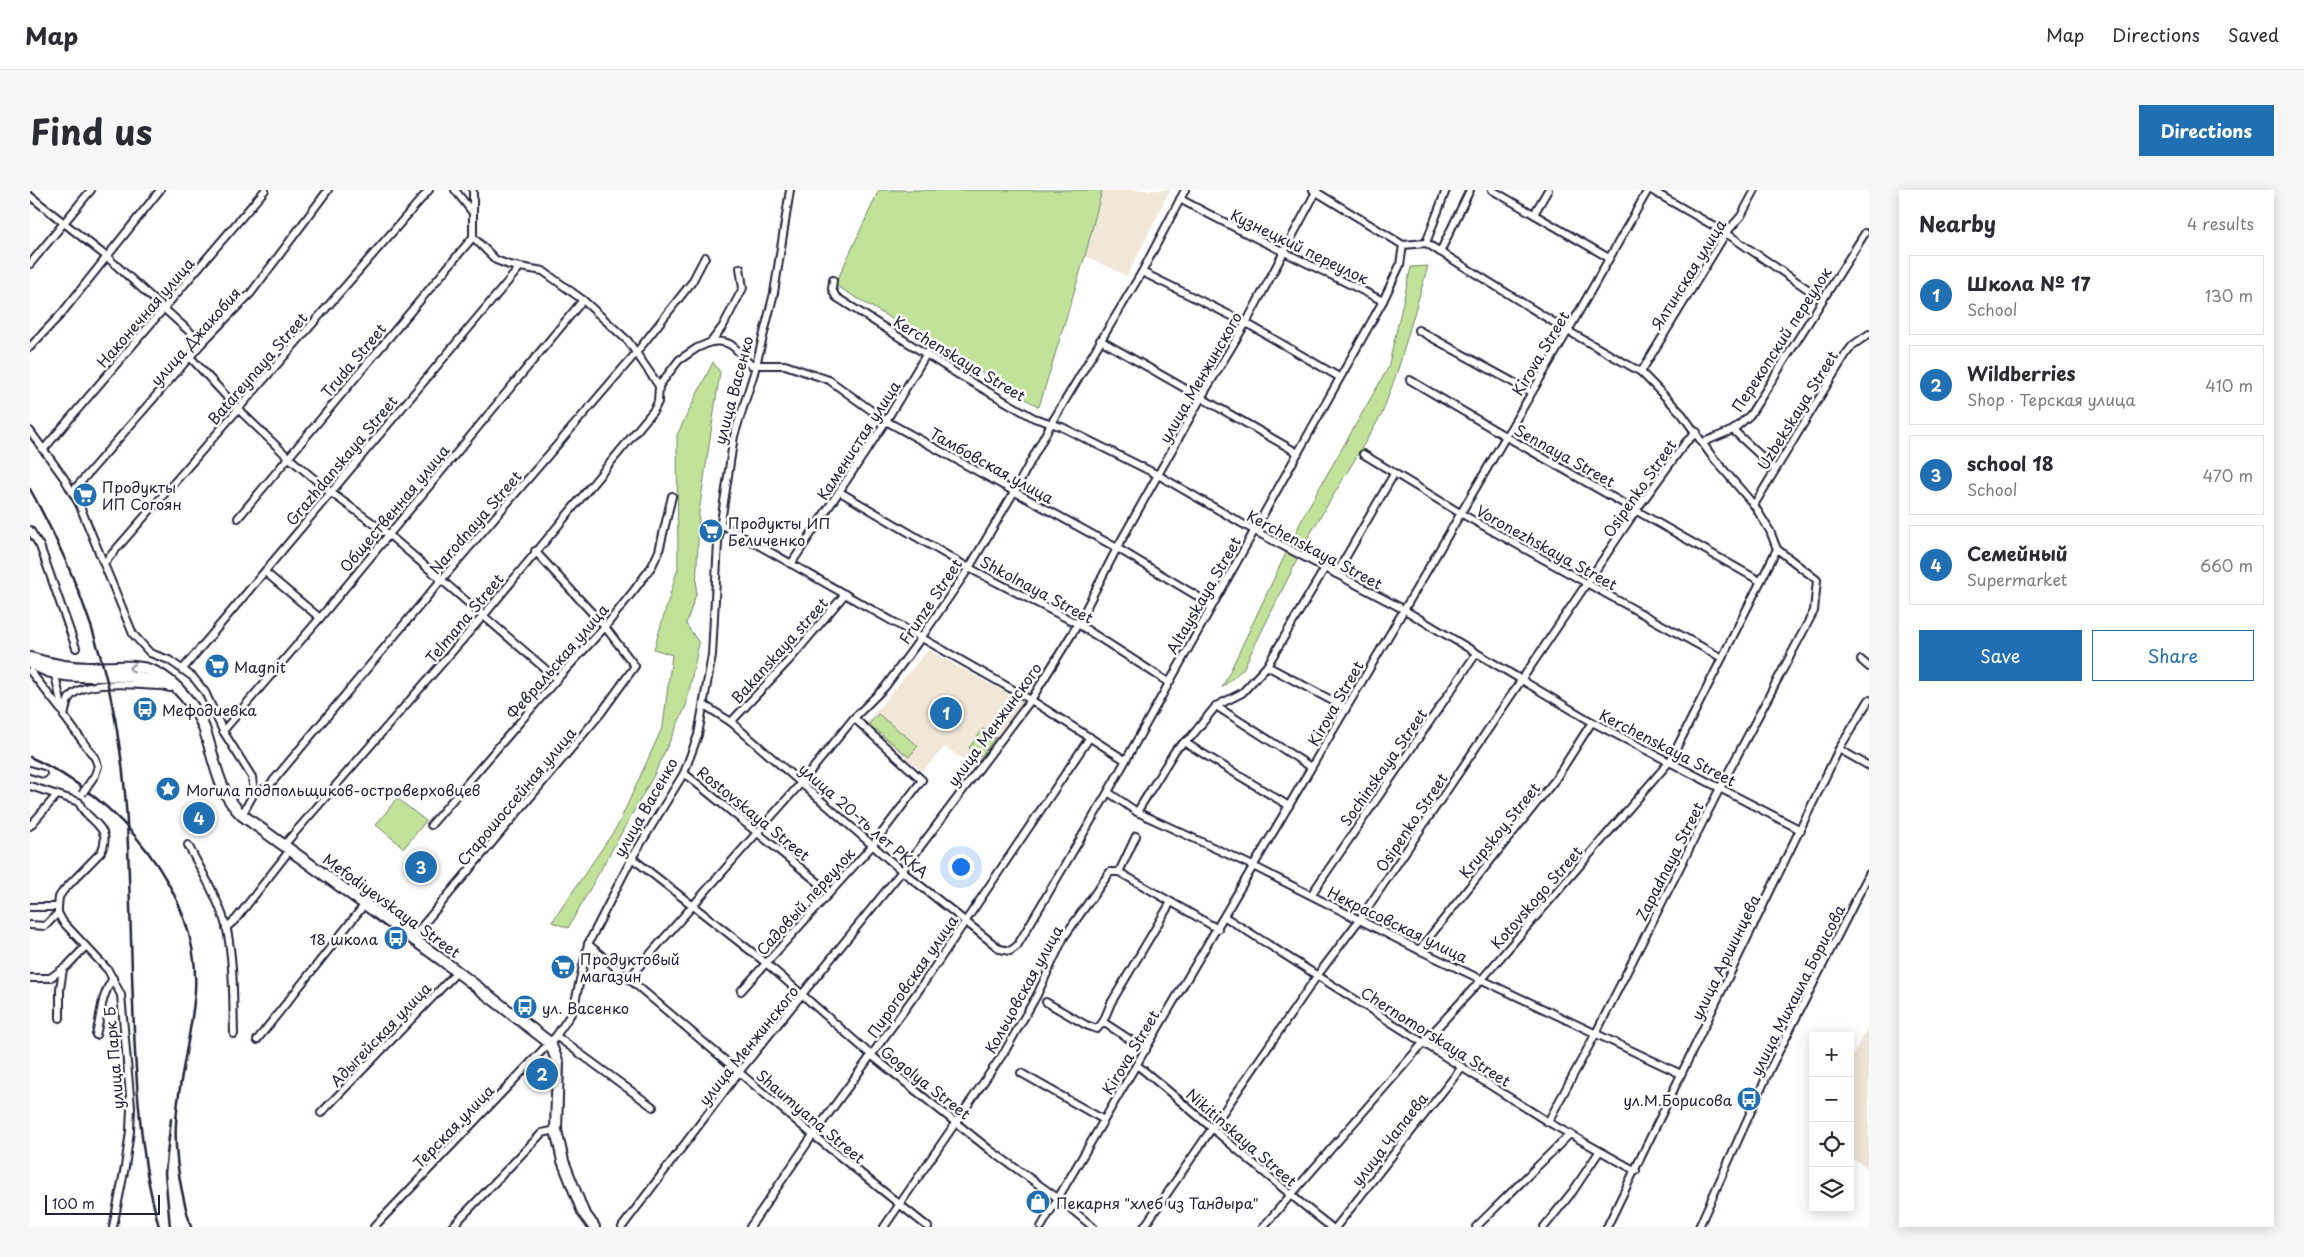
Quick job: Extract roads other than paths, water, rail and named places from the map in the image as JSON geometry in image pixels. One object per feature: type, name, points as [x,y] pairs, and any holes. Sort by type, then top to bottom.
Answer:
[{"type":"main road","points":[[30,658],[54,669]]},
{"type":"main road","points":[[30,662],[79,677],[136,677],[176,687]]},
{"type":"main road","name":"Mefodiyevskaya Street","points":[[176,687],[194,709],[204,728],[222,787],[232,805],[242,815],[554,1040]]},
{"type":"main road","points":[[554,1040],[558,1062],[556,1130],[562,1161],[583,1212],[594,1227]]},
{"type":"street","points":[[30,264],[91,190]]},
{"type":"street","points":[[30,347],[62,313],[160,190]]},
{"type":"street","name":"Наконечная улица","points":[[43,450],[265,190]]},
{"type":"street","name":"улица Джакобия","points":[[72,492],[202,344],[251,293],[328,190]]},
{"type":"street","name":"Batareynaya Street","points":[[105,562],[429,190]]},
{"type":"street","points":[[455,190],[473,213]]},
{"type":"street","points":[[473,190],[473,237],[496,260],[520,268],[543,270],[583,300],[628,340],[659,386],[679,360],[711,342],[727,342],[739,351],[750,366],[755,366]]},
{"type":"street","name":"улица Васенко","points":[[554,1040],[573,1011],[588,944],[632,858],[684,772],[698,735],[712,655],[721,524],[734,436],[774,293],[790,190]]},
{"type":"street","name":"Frunze Street","points":[[629,978],[801,782],[854,718],[886,687],[921,638],[969,568],[1014,492],[1051,424],[1142,272],[1185,190]]},
{"type":"street","points":[[1426,243],[1446,190]]},
{"type":"street","points":[[1440,252],[1470,190]]},
{"type":"street","points":[[1492,190],[1609,258]]},
{"type":"street","points":[[1534,214],[1548,190]]},
{"type":"street","points":[[1650,190],[1726,233],[1822,299]]},
{"type":"street","name":"Kirova Street","points":[[1042,1227],[1218,929],[1504,436],[1650,190]]},
{"type":"street","name":"Ялтинская улица","points":[[1641,372],[1726,233],[1741,216],[1755,190]]},
{"type":"street","points":[[1315,191],[1403,245],[1426,243],[1568,331],[1641,372],[1697,432],[1712,455],[1754,505],[1770,531],[1777,549]]},
{"type":"street","name":"улица Менжинского","points":[[622,1227],[739,1072],[803,996],[902,871],[1031,700],[1078,624],[1117,548],[1201,398],[1246,323],[1315,191]]},
{"type":"street","points":[[30,196],[108,257],[202,344]]},
{"type":"street","name":"Кузнецкий переулок","points":[[1180,199],[1253,238],[1284,251],[1383,301]]},
{"type":"street","name":"Перекопский переулок","points":[[1704,442],[1732,430],[1750,415],[1865,233]]},
{"type":"street","name":"Truda Street","points":[[238,518],[473,237]]},
{"type":"street","name":"Altayskaya Street","points":[[1010,951],[1017,946],[1108,792],[1168,682],[1255,531],[1383,301],[1400,265],[1403,245]]},
{"type":"street","name":"Narodnaya Street","points":[[254,793],[268,787],[442,579],[636,353],[692,282],[705,257]]},
{"type":"street","name":"Grazhdanskaya Street","points":[[182,670],[520,268]]},
{"type":"street","points":[[711,342],[743,288],[740,268]]},
{"type":"street","points":[[1142,272],[1246,323],[1339,377]]},
{"type":"street","name":"Kerchenskaya Street","points":[[833,280],[832,289],[836,297],[1034,418],[1062,427],[1158,475],[1255,531],[1404,610],[1592,722],[1801,830]]},
{"type":"street","name":"Общественная улица","points":[[223,731],[320,618],[583,300]]},
{"type":"street","points":[[1418,330],[1531,392]]},
{"type":"street","name":"Uzbekskaya Street","points":[[1754,505],[1846,354],[1853,345],[1869,334]]},
{"type":"street","points":[[1100,340],[1298,453]]},
{"type":"street","name":"Каменистая улица","points":[[791,564],[886,421],[927,353]]},
{"type":"street","points":[[191,358],[238,409],[288,457],[330,492],[388,534],[557,679]]},
{"type":"street","name":"Тамбовская улица","points":[[755,366],[766,364],[785,365],[817,374],[829,380],[886,421],[1117,548],[1212,606]]},
{"type":"street","name":"Sennaya Street","points":[[1410,380],[1504,436],[1637,509],[1760,581]]},
{"type":"street","name":"Telmana Street","points":[[226,928],[236,919],[287,847],[484,615],[535,551],[654,410],[658,402],[659,386]]},
{"type":"street","points":[[1732,430],[1775,469]]},
{"type":"street","points":[[30,431],[72,492],[105,562],[133,634],[150,653],[169,660],[193,677],[205,692],[223,731],[252,777],[254,793],[242,815]]},
{"type":"street","name":"Osipenko Street","points":[[1144,1227],[1524,680],[1637,509],[1686,442],[1697,432]]},
{"type":"street","name":"Voronezhskaya Street","points":[[1363,454],[1460,513],[1722,658]]},
{"type":"street","points":[[1336,574],[1394,474]]},
{"type":"street","name":"Shkolnaya Street","points":[[840,492],[969,568],[1078,624],[1168,682]]},
{"type":"street","name":"Февральская улица","points":[[431,825],[604,627],[652,566],[658,551],[672,496]]},
{"type":"street","points":[[721,524],[1031,700],[1125,760]]},
{"type":"street","points":[[30,530],[40,546],[76,648]]},
{"type":"street","name":"Kotovskogo Street","points":[[1263,1227],[1424,1042],[1482,980],[1670,761],[1777,549]]},
{"type":"street","name":"Zapadnaya Street","points":[[1548,1122],[1596,1033],[1720,788],[1814,611],[1816,580],[1777,549]]},
{"type":"street","points":[[535,551],[604,627]]},
{"type":"street","points":[[1137,812],[1176,749],[1216,706],[1242,693],[1267,666],[1325,568]]},
{"type":"street","points":[[265,572],[320,618]]},
{"type":"street","name":"Bakanskaya street","points":[[731,722],[792,657],[845,594]]},
{"type":"street","name":"Старошоссейная улица","points":[[412,938],[602,713],[635,666],[604,627]]},
{"type":"street","name":"Sochinskaya Street","points":[[1311,895],[1476,654]]},
{"type":"street","points":[[1861,660],[1869,667]]},
{"type":"street","points":[[1267,666],[1346,708]]},
{"type":"street","points":[[54,669],[64,716]]},
{"type":"street","points":[[30,671],[95,758],[98,766],[96,775],[82,794],[79,802],[81,809],[98,822],[104,845],[101,852],[62,891],[59,897],[58,910],[45,926],[30,925]]},
{"type":"street","points":[[64,716],[71,695],[81,689],[122,685],[176,687]]},
{"type":"street","name":"улица Аршинцева","points":[[1607,1227],[1636,1171],[1646,1144],[1839,749],[1869,700]]},
{"type":"street","name":"улица 20-ть лет РККА","points":[[704,705],[731,722],[902,871],[1000,949],[1010,951]]},
{"type":"street","points":[[1216,706],[1312,767]]},
{"type":"street","name":"Садовый переулок","points":[[741,991],[872,846],[922,780],[854,718]]},
{"type":"street","name":"Krupskoy Street","points":[[1419,950],[1554,780],[1592,722]]},
{"type":"street","name":"Пироговская улица","points":[[750,1227],[813,1135],[966,922],[1090,737]]},
{"type":"street","points":[[1184,742],[1289,806]]},
{"type":"street","points":[[1839,749],[1869,766]]},
{"type":"street","points":[[30,770],[43,774]]},
{"type":"street","name":"Rostovskaya Street","points":[[684,772],[830,892]]},
{"type":"street","points":[[30,786],[79,802]]},
{"type":"street","name":"Некрасовская улица","points":[[1108,792],[1137,812],[1360,918],[1419,950],[1681,1074]]},
{"type":"street","points":[[30,826],[57,794]]},
{"type":"street","name":"Кольцовская улица","points":[[884,1227],[1005,1051],[1037,995],[1064,937],[1110,872],[1119,872],[1135,839]]},
{"type":"street","points":[[188,845],[214,896],[226,928],[231,956],[234,1034]]},
{"type":"street","name":"Gogolya Street","points":[[632,858],[766,963],[871,1055],[990,1150],[1059,1199],[1092,1227]]},
{"type":"street","points":[[1119,872],[1218,929]]},
{"type":"street","name":"улица Михаила Борисова","points":[[1699,1227],[1770,1068],[1869,874]]},
{"type":"street","points":[[1046,1002],[1086,1025],[1097,1029],[1103,1022],[1111,1003],[1171,902]]},
{"type":"street","points":[[257,1040],[365,904]]},
{"type":"street","points":[[30,907],[58,910]]},
{"type":"street","name":"улица Парк Б","points":[[58,910],[63,922],[113,978],[121,995],[131,1107],[126,1167],[113,1227]]},
{"type":"street","name":"Chernomorskaya Street","points":[[1225,917],[1548,1122],[1598,1152],[1636,1171]]},
{"type":"street","name":"Shaumyana Street","points":[[588,944],[813,1135],[928,1227]]},
{"type":"street","points":[[30,978],[50,978],[63,969],[85,947]]},
{"type":"street","points":[[60,1018],[60,989],[63,969]]},
{"type":"street","name":"Адыгейская улица","points":[[322,1113],[458,972]]},
{"type":"street","points":[[96,1035],[102,1014],[102,997],[113,978]]},
{"type":"street","points":[[1103,1022],[1146,1050]]},
{"type":"street","points":[[554,1040],[653,1107]]},
{"type":"street","name":"Терская улица","points":[[374,1227],[554,1040]]},
{"type":"street","name":"Nikitinskaya Street","points":[[1137,1065],[1213,1127],[1290,1196],[1331,1227]]},
{"type":"street","name":"улица Чапаева","points":[[1336,1227],[1462,1067]]},
{"type":"street","points":[[1021,1073],[1104,1120]]},
{"type":"street","points":[[452,1227],[542,1133],[556,1130]]},
{"type":"street","points":[[1476,1227],[1570,1134]]},
{"type":"street","points":[[1544,1227],[1573,1191],[1598,1152]]},
{"type":"railway","points":[[30,489],[61,551],[87,615],[98,648],[115,716],[123,770],[126,808],[138,1102],[147,1174],[159,1227]]},
{"type":"railway","points":[[30,757],[62,774],[93,796],[122,821],[147,851],[168,883],[184,918],[193,954],[195,991],[177,1106],[176,1150],[179,1176],[191,1227]]},
{"type":"railway","points":[[170,1227],[165,1173],[171,1119]]},
{"type":"place","name":"Продукты ИП Согоян","points":[[85,495]]},
{"type":"place","name":"Продукты ИП Беличенко","points":[[711,531]]},
{"type":"place","name":"Magnit","points":[[217,666]]},
{"type":"place","name":"Мефодиевка","points":[[145,709]]},
{"type":"place","name":"Школа № 17","points":[[946,713]]},
{"type":"place","name":"Могила подпольщиков-островерховцев","points":[[168,789]]},
{"type":"place","name":"Семейный","points":[[199,818]]},
{"type":"place","name":"school 18","points":[[421,867]]},
{"type":"place","name":"18 школа","points":[[396,938]]},
{"type":"place","name":"Продуктовый магазин","points":[[563,967]]},
{"type":"place","name":"ул. Васенко","points":[[525,1007]]},
{"type":"place","name":"Wildberries","points":[[542,1074]]},
{"type":"place","name":"ул.М.Борисова","points":[[1749,1099]]},
{"type":"place","name":"Пекарня \"хлеб из Тандыра\"","points":[[1038,1202]]}]
